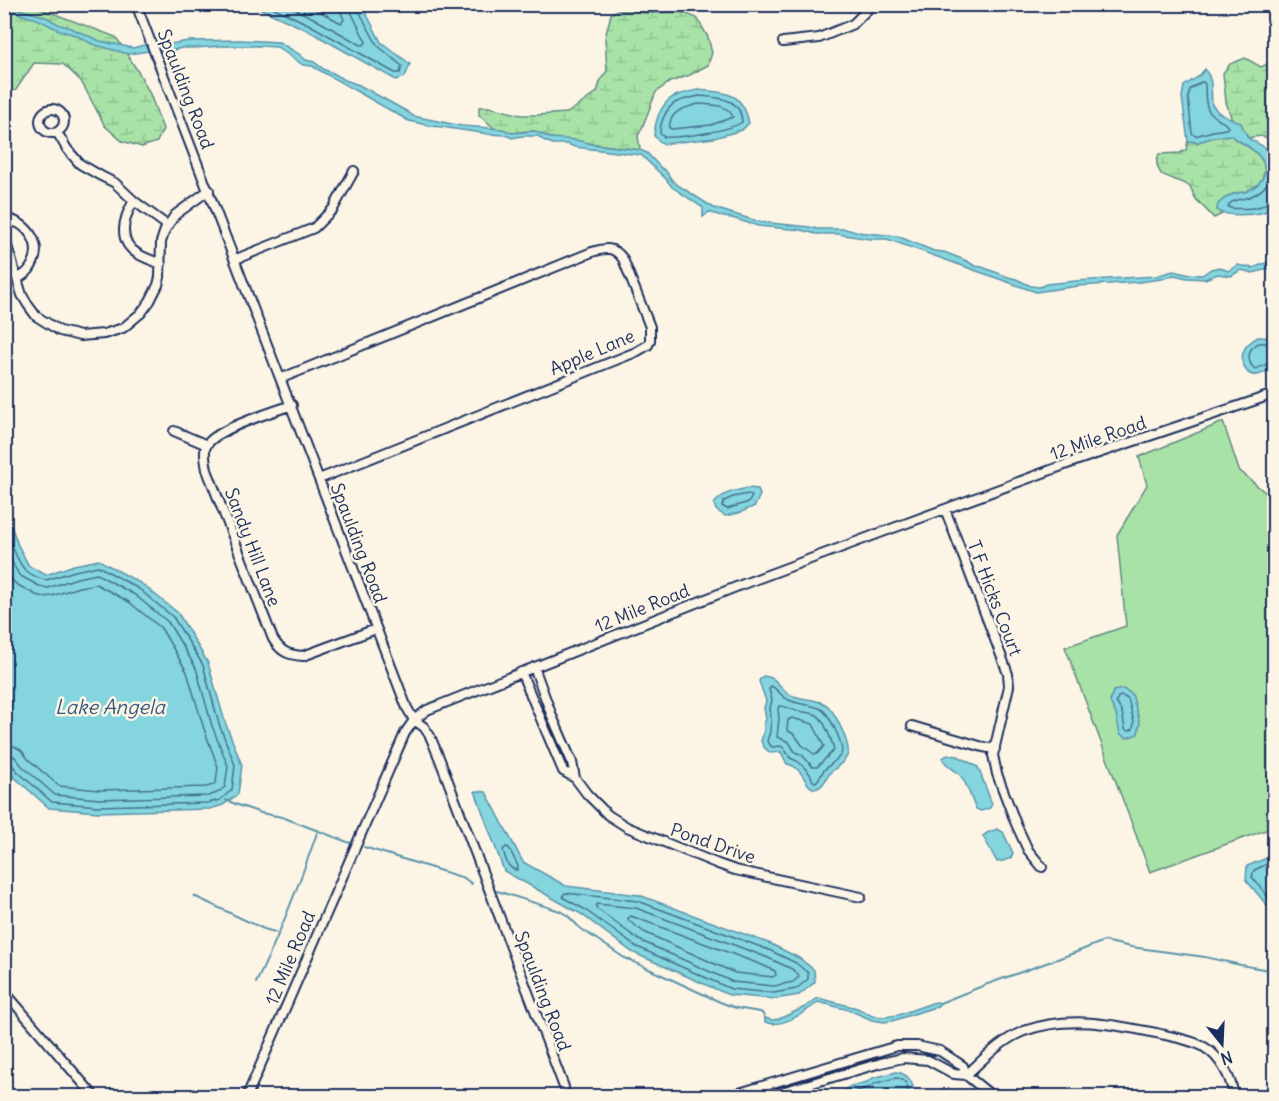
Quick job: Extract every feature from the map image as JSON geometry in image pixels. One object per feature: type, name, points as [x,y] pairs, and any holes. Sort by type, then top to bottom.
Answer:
[{"type":"street","name":"Spaulding Road","points":[[136,4],[282,378],[407,708],[414,720],[424,727],[430,736],[440,760],[564,1087]]},
{"type":"street","points":[[783,42],[819,38],[853,24],[873,4]]},
{"type":"street","points":[[57,132],[67,149],[80,164],[115,183],[168,226]]},
{"type":"street","points":[[236,259],[314,228],[333,209],[354,171]]},
{"type":"street","points":[[4,236],[22,295],[36,316],[60,331],[80,336],[104,334],[123,328],[141,313],[150,301],[160,277],[161,242],[165,230],[176,215],[209,190]]},
{"type":"street","points":[[135,201],[124,220],[126,243],[137,254],[160,264]]},
{"type":"street","points":[[4,218],[20,223],[31,234],[35,242],[36,255],[33,263],[28,271],[18,279]]},
{"type":"street","name":"Apple Lane","points":[[282,378],[592,252],[608,248],[623,259],[650,327],[648,345],[636,352],[319,479]]},
{"type":"street","name":"12 Mile Road","points":[[247,1096],[405,733],[414,720],[427,710],[746,583],[1078,460],[1275,394]]},
{"type":"street","points":[[174,432],[207,445],[228,429],[292,405]]},
{"type":"street","name":"Sandy Hill Lane","points":[[207,445],[204,452],[207,470],[278,647],[292,655],[303,656],[376,629]]},
{"type":"street","name":"T F Hicks Court","points":[[945,509],[1008,674],[1009,686],[993,755],[997,774],[1028,850],[1042,867]]},
{"type":"street","name":"Pond Drive","points":[[534,667],[572,762],[575,778]]},
{"type":"street","name":"Pond Drive","points":[[521,672],[563,771],[575,778],[608,815],[637,832],[735,870],[861,897]]},
{"type":"street","points":[[541,721],[552,716]]},
{"type":"street","points":[[912,726],[995,749]]},
{"type":"street","points":[[4,991],[94,1096]]},
{"type":"street","points":[[768,1096],[903,1058],[928,1060],[954,1074],[966,1075],[995,1048],[1023,1031],[1054,1023],[1094,1022],[1171,1036],[1203,1046],[1215,1055],[1229,1076],[1234,1096]]},
{"type":"street","points":[[729,1096],[897,1046],[917,1046],[940,1051],[963,1066],[966,1075],[992,1096]]},
{"type":"green space","points":[[5,5],[31,5],[116,37],[150,94],[163,129],[157,142],[142,147],[122,141],[105,126],[81,81],[63,64],[34,63],[16,90],[5,94],[11,63],[5,59]]},
{"type":"green space","points":[[617,10],[634,10],[643,13],[682,12],[697,18],[708,37],[712,53],[708,65],[670,82],[656,92],[638,136],[640,150],[550,138],[534,131],[508,132],[495,129],[479,115],[479,107],[489,107],[521,115],[567,113],[597,92],[601,79],[607,71],[605,38],[611,14]]},
{"type":"green space","points":[[1245,58],[1261,67],[1274,61],[1274,143],[1262,136],[1248,138],[1241,124],[1232,120],[1226,102],[1223,73],[1230,64]]},
{"type":"green space","points":[[1231,135],[1259,157],[1265,168],[1264,173],[1254,187],[1227,197],[1217,210],[1222,214],[1214,218],[1195,198],[1190,186],[1161,174],[1157,160],[1159,154],[1180,153],[1186,150],[1188,141],[1198,142]]},
{"type":"green space","points":[[1223,422],[1239,470],[1274,500],[1274,827],[1150,872],[1065,647],[1126,626],[1117,535],[1147,485],[1139,457]]},
{"type":"water","points":[[5,5],[46,17],[100,41],[133,48],[189,41],[279,42],[306,60],[359,85],[413,116],[462,126],[503,129],[512,133],[535,131],[550,138],[640,150],[647,153],[676,184],[714,208],[760,222],[897,236],[1031,286],[1156,276],[1173,271],[1202,275],[1219,267],[1228,271],[1238,265],[1253,268],[1268,262],[1274,263],[1274,267],[1253,273],[1241,270],[1231,276],[1218,274],[1205,279],[1174,275],[1139,282],[1078,286],[1036,292],[887,239],[816,234],[801,230],[758,226],[709,212],[703,217],[703,208],[672,187],[641,155],[553,144],[538,136],[512,138],[506,135],[431,126],[409,121],[312,66],[303,65],[277,47],[221,46],[128,54],[92,44],[76,35],[19,14]]},
{"type":"water","points":[[252,5],[359,5],[363,7],[381,42],[410,64],[405,77],[396,80],[307,30]]},
{"type":"water","points":[[1205,69],[1211,83],[1212,105],[1219,113],[1241,123],[1248,138],[1266,148],[1274,158],[1274,202],[1264,212],[1247,215],[1217,210],[1218,204],[1231,195],[1247,191],[1259,183],[1265,167],[1254,151],[1231,135],[1198,142],[1188,141],[1182,97],[1184,86]]},
{"type":"water","points":[[698,90],[725,93],[737,99],[749,123],[742,130],[714,138],[663,144],[654,136],[660,111],[673,97]]},
{"type":"water","points":[[1258,337],[1274,338],[1274,367],[1261,374],[1253,375],[1244,367],[1243,354],[1247,345]]},
{"type":"water","points":[[748,488],[758,489],[760,495],[755,506],[725,516],[716,510],[714,504],[721,497]]},
{"type":"water","name":"Lake Angela","points":[[5,512],[29,566],[46,575],[74,565],[99,560],[142,584],[178,613],[208,663],[225,722],[242,765],[238,794],[223,805],[210,809],[98,812],[49,808],[12,775],[4,763]]},
{"type":"water","points":[[763,676],[775,680],[793,696],[825,704],[833,712],[841,727],[847,742],[847,757],[819,787],[810,787],[797,769],[787,764],[781,752],[770,753],[763,746],[761,741],[766,719],[764,708],[766,701],[759,681]]},
{"type":"water","points":[[1123,689],[1132,694],[1140,723],[1138,734],[1127,738],[1120,734],[1116,714],[1110,702],[1113,691]]},
{"type":"water","points":[[948,755],[958,756],[978,767],[992,804],[990,808],[981,811],[976,809],[962,778],[942,758]]},
{"type":"water","points":[[475,791],[486,792],[523,862],[566,886],[639,895],[771,944],[799,958],[814,970],[815,982],[799,995],[775,999],[729,995],[632,952],[581,914],[504,871]]},
{"type":"water","points":[[997,829],[1003,832],[1013,853],[1011,858],[997,862],[983,836]]},
{"type":"water","points":[[1274,855],[1274,914],[1246,880],[1247,866]]},
{"type":"water","points":[[818,998],[857,1008],[873,1016],[884,1017],[898,1015],[932,1003],[940,1003],[938,1006],[884,1022],[818,1002],[800,1015],[786,1021],[771,1024],[765,1022],[765,1018],[779,1019]]},
{"type":"water","points":[[896,1072],[905,1075],[910,1080],[915,1096],[829,1096],[873,1078]]},
{"type":"waterway","points":[[226,800],[261,813],[282,817],[350,843]]},
{"type":"waterway","points":[[256,983],[289,908],[318,830]]},
{"type":"waterway","points":[[364,847],[464,878],[472,884]]},
{"type":"waterway","points":[[497,891],[560,911],[580,928],[623,957],[720,1002],[736,1008],[760,1012],[765,1018]]},
{"type":"waterway","points":[[194,896],[264,929],[278,933]]},
{"type":"waterway","points":[[940,1003],[1104,941],[1274,971]]}]
